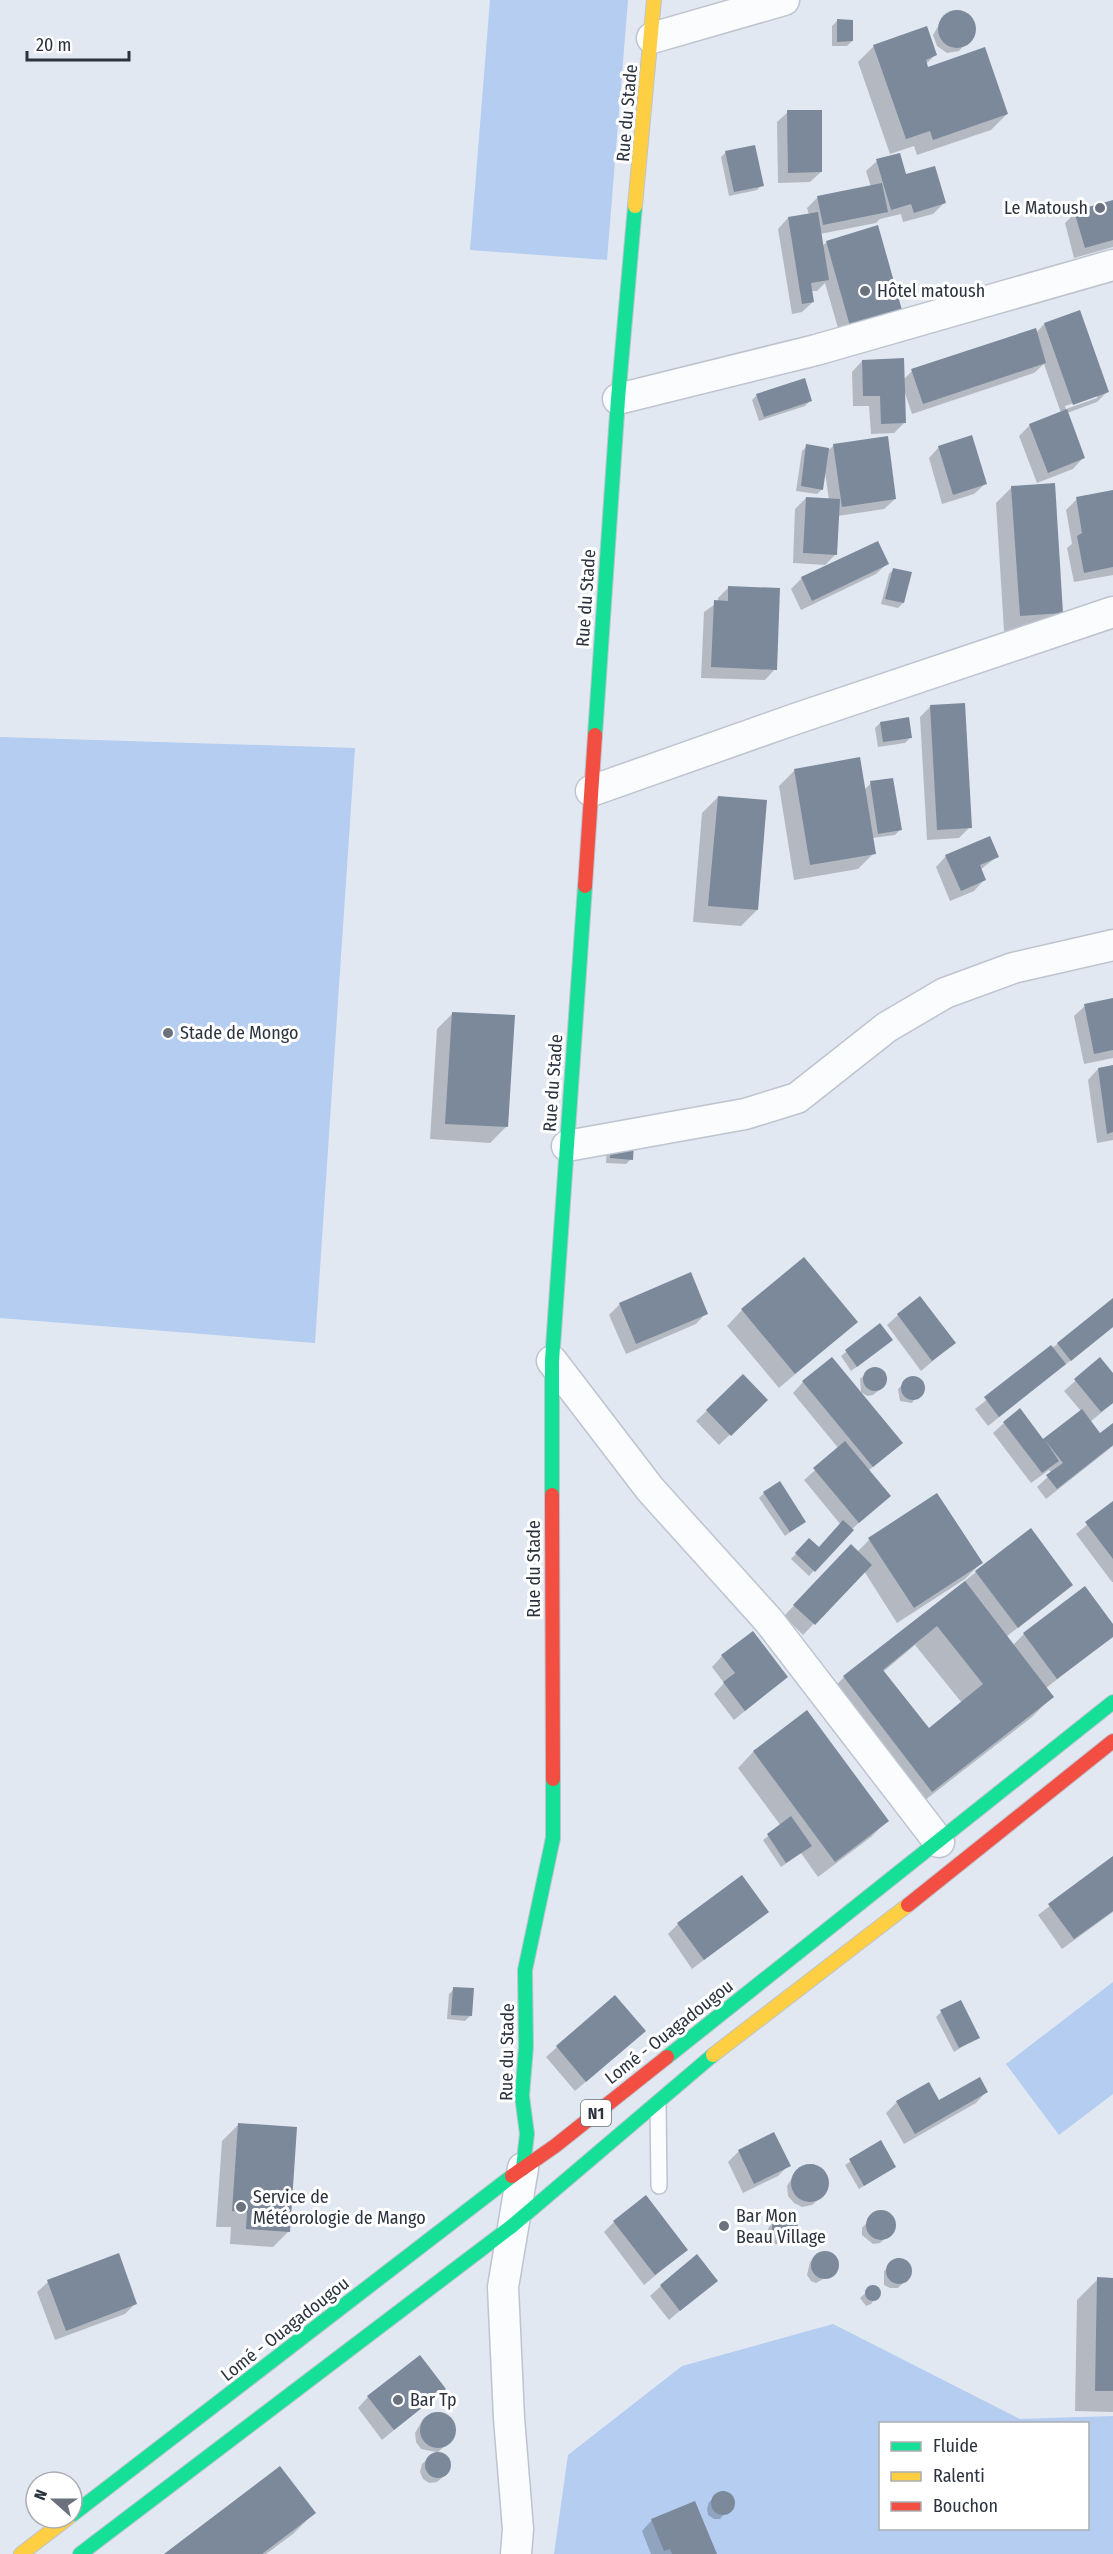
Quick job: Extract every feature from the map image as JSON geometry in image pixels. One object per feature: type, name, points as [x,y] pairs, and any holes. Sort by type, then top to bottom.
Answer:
[{"type":"main road","name":"Rue du Stade","points":[[523,2168],[527,2134],[522,2096],[526,2047],[525,1970],[553,1838],[552,1361],[618,399],[654,0]]},
{"type":"main road","name":"Lomé - Ouagadougou","points":[[84,2506],[523,2168],[555,2146],[1113,1702]]},
{"type":"main road","name":"N1","points":[[80,2554],[512,2226],[657,2101],[1113,1741]]},
{"type":"main road","points":[[21,2554],[52,2530]]},
{"type":"street","points":[[652,38],[784,0]]},
{"type":"street","points":[[618,399],[816,350],[1113,265]]},
{"type":"street","points":[[591,791],[795,719],[1113,612]]},
{"type":"street","points":[[567,1146],[745,1114],[797,1098],[887,1027],[945,993],[1013,968],[1113,945]]},
{"type":"street","points":[[552,1361],[650,1489],[769,1621],[939,1842]]},
{"type":"street","points":[[516,2554],[519,2529],[509,2418],[502,2287],[523,2168]]},
{"type":"lane","points":[[651,2068],[657,2101],[659,2186]]},
{"type":"shaded area","points":[[490,0],[628,0],[607,260],[470,250]]},
{"type":"shaded area","name":"Stade de Mongo","points":[[0,737],[355,748],[315,1343],[0,1318]]},
{"type":"shaded area","points":[[1113,1982],[1113,2094],[1059,2135],[1006,2064]]},
{"type":"shaded area","points":[[833,2324],[1020,2419],[1113,2416],[1113,2554],[554,2554],[568,2455],[682,2366]]},
{"type":"building","points":[[957,10],[964,11],[970,16],[975,22],[975,36],[970,42],[964,47],[957,48],[950,47],[944,42],[939,36],[938,29],[939,22],[944,16],[950,11]]},
{"type":"building","points":[[837,19],[853,20],[853,41],[837,42]]},
{"type":"building","points":[[927,26],[937,55],[926,60],[928,67],[985,47],[1008,114],[933,140],[930,131],[906,139],[873,45]]},
{"type":"building","points":[[787,110],[822,110],[822,172],[788,173]]},
{"type":"building","points":[[755,145],[764,186],[734,192],[725,151]]},
{"type":"building","points":[[900,153],[906,174],[935,166],[946,203],[914,213],[911,204],[891,210],[876,159]]},
{"type":"building","points":[[882,183],[888,212],[823,225],[817,196]]},
{"type":"building","points":[[1113,200],[1113,240],[1085,248],[1074,211]]},
{"type":"building","points":[[818,212],[829,280],[811,283],[814,302],[802,304],[788,217]]},
{"type":"building","points":[[878,225],[902,310],[850,326],[826,241]]},
{"type":"building","points":[[1080,310],[1109,392],[1073,405],[1044,323]]},
{"type":"building","points":[[1036,328],[1046,363],[923,404],[911,369]]},
{"type":"building","points":[[904,358],[906,423],[881,424],[880,396],[863,396],[862,360]]},
{"type":"building","points":[[805,378],[812,401],[764,417],[756,394]]},
{"type":"building","points":[[1067,409],[1085,458],[1048,473],[1029,424]]},
{"type":"building","points":[[972,435],[987,484],[953,495],[938,446]]},
{"type":"building","points":[[888,436],[896,499],[842,507],[833,444]]},
{"type":"building","points":[[806,444],[829,448],[823,490],[801,486]]},
{"type":"building","points":[[1055,483],[1063,613],[1020,616],[1011,486]]},
{"type":"building","points":[[1113,490],[1113,567],[1084,573],[1077,536],[1082,533],[1076,497]]},
{"type":"building","points":[[806,497],[840,499],[837,555],[803,553]]},
{"type":"building","points":[[878,541],[889,564],[812,601],[801,577]]},
{"type":"building","points":[[893,568],[912,572],[904,603],[885,599]]},
{"type":"building","points":[[728,586],[780,588],[777,670],[711,667],[714,600],[728,601]]},
{"type":"building","points":[[965,703],[972,828],[937,830],[930,705]]},
{"type":"building","points":[[909,717],[912,738],[883,742],[880,722]]},
{"type":"building","points":[[860,757],[876,854],[810,865],[794,769]]},
{"type":"building","points":[[893,778],[902,830],[878,834],[870,781]]},
{"type":"building","points":[[718,796],[767,800],[758,910],[708,906]]},
{"type":"building","points":[[990,836],[999,857],[980,865],[986,880],[961,891],[945,855]]},
{"type":"building","points":[[1113,998],[1113,1050],[1094,1054],[1084,1004]]},
{"type":"building","points":[[452,1012],[515,1015],[508,1127],[445,1124]]},
{"type":"building","points":[[1113,1065],[1113,1132],[1107,1134],[1098,1068]]},
{"type":"building","points":[[611,1140],[634,1141],[633,1160],[610,1158]]},
{"type":"building","points":[[804,1257],[858,1322],[795,1374],[741,1309]]},
{"type":"building","points":[[691,1272],[708,1314],[636,1344],[619,1303]]},
{"type":"building","points":[[920,1296],[956,1343],[932,1361],[897,1314]]},
{"type":"building","points":[[1113,1298],[1113,1327],[1071,1361],[1057,1343]]},
{"type":"building","points":[[880,1323],[893,1340],[857,1367],[845,1350]]},
{"type":"building","points":[[1051,1345],[1066,1364],[999,1417],[984,1397]]},
{"type":"building","points":[[832,1357],[903,1443],[873,1467],[802,1381]]},
{"type":"building","points":[[1100,1357],[1113,1373],[1113,1403],[1101,1412],[1074,1379]]},
{"type":"building","points":[[875,1367],[884,1370],[887,1379],[884,1388],[875,1391],[866,1388],[863,1379],[866,1370]]},
{"type":"building","points":[[743,1374],[768,1400],[731,1436],[706,1410]]},
{"type":"building","points":[[913,1376],[921,1380],[925,1388],[921,1396],[913,1400],[905,1396],[901,1388],[905,1380]]},
{"type":"building","points":[[1020,1408],[1043,1439],[1082,1409],[1100,1433],[1113,1423],[1113,1445],[1057,1489],[1046,1475],[1063,1463],[1045,1440],[1059,1461],[1042,1473],[1003,1422]]},
{"type":"building","points":[[845,1441],[891,1496],[859,1523],[813,1468]]},
{"type":"building","points":[[780,1481],[806,1522],[790,1532],[763,1492]]},
{"type":"building","points":[[937,1493],[983,1563],[914,1608],[868,1538]]},
{"type":"building","points":[[1113,1501],[1113,1559],[1085,1522]]},
{"type":"building","points":[[843,1520],[854,1530],[815,1572],[795,1553],[809,1538],[819,1547]]},
{"type":"building","points":[[1031,1528],[1073,1585],[1018,1628],[975,1571]]},
{"type":"building","points":[[851,1544],[872,1565],[815,1625],[793,1605]]},
{"type":"building","points":[[965,1581],[1054,1697],[932,1792],[843,1676]],"holes":[[[937,1626],[983,1684],[929,1728],[883,1670]]]},
{"type":"building","points":[[1085,1586],[1113,1624],[1113,1637],[1057,1679],[1023,1633]]},
{"type":"building","points":[[753,1631],[788,1677],[745,1711],[723,1682],[735,1673],[721,1655]]},
{"type":"building","points":[[807,1710],[889,1821],[835,1862],[753,1751]]},
{"type":"building","points":[[791,1816],[812,1846],[786,1863],[767,1834]]},
{"type":"building","points":[[1113,1856],[1113,1911],[1074,1939],[1048,1904]]},
{"type":"building","points":[[742,1875],[769,1912],[704,1960],[677,1923]]},
{"type":"building","points":[[453,1987],[474,1988],[472,2016],[451,2015]]},
{"type":"building","points":[[615,1995],[646,2031],[586,2082],[556,2046]]},
{"type":"building","points":[[961,2000],[980,2038],[959,2048],[940,2010]]},
{"type":"building","points":[[980,2077],[988,2092],[915,2134],[896,2101],[929,2082],[939,2100]]},
{"type":"building","points":[[238,2123],[297,2127],[290,2232],[246,2229],[247,2212],[232,2211]]},
{"type":"building","points":[[774,2132],[791,2166],[754,2184],[738,2150]]},
{"type":"building","points":[[881,2140],[896,2167],[864,2186],[849,2159]]},
{"type":"building","points":[[810,2164],[824,2169],[829,2183],[824,2197],[810,2202],[796,2197],[791,2183],[796,2169]]},
{"type":"building","points":[[646,2195],[688,2250],[655,2275],[613,2221]]},
{"type":"building","points":[[881,2210],[887,2211],[895,2219],[895,2231],[887,2239],[881,2240],[875,2239],[867,2231],[866,2225],[867,2219],[875,2211]]},
{"type":"building","points":[[785,2214],[794,2218],[798,2227],[794,2236],[785,2240],[776,2236],[772,2227],[776,2218]]},
{"type":"building","points":[[825,2251],[835,2255],[839,2265],[835,2275],[825,2279],[815,2275],[811,2265],[815,2255]]},
{"type":"building","points":[[119,2253],[137,2304],[66,2331],[47,2280]]},
{"type":"building","points":[[697,2254],[718,2281],[680,2311],[660,2285]]},
{"type":"building","points":[[899,2258],[908,2262],[912,2271],[908,2280],[899,2284],[890,2280],[886,2271],[890,2262]]},
{"type":"building","points":[[1097,2277],[1113,2278],[1113,2391],[1095,2391]]},
{"type":"building","points":[[873,2285],[879,2287],[881,2293],[879,2299],[873,2301],[867,2299],[865,2293],[867,2287]]},
{"type":"building","points":[[420,2355],[446,2389],[394,2430],[367,2396]]},
{"type":"building","points":[[438,2412],[451,2417],[456,2430],[451,2443],[438,2448],[425,2443],[420,2430],[425,2417]]},
{"type":"building","points":[[438,2452],[447,2456],[451,2465],[447,2474],[438,2478],[429,2474],[425,2465],[429,2456]]},
{"type":"building","points":[[280,2466],[316,2513],[262,2554],[164,2554]]},
{"type":"building","points":[[723,2491],[728,2492],[734,2498],[734,2508],[728,2514],[723,2515],[718,2514],[712,2508],[711,2503],[712,2498],[718,2492]]},
{"type":"building","points":[[695,2501],[717,2554],[672,2554],[670,2549],[664,2551],[651,2519]]},
{"type":"traffic: fast","points":[[595,735],[618,399],[635,206]]},
{"type":"traffic: fast","points":[[552,1495],[552,1361],[585,886]]},
{"type":"traffic: fast","points":[[667,2057],[1113,1702]]},
{"type":"traffic: fast","points":[[523,2168],[527,2134],[522,2096],[526,2047],[525,1970],[553,1838],[553,1779]]},
{"type":"traffic: fast","points":[[80,2554],[512,2226],[713,2055]]},
{"type":"traffic: fast","points":[[84,2506],[512,2176]]},
{"type":"traffic: slow","points":[[635,206],[654,0]]},
{"type":"traffic: slow","points":[[713,2055],[908,1905]]},
{"type":"traffic: slow","points":[[21,2554],[52,2530]]},
{"type":"traffic: jam","points":[[585,886],[595,735]]},
{"type":"traffic: jam","points":[[552,1495],[553,1779]]},
{"type":"traffic: jam","points":[[908,1905],[1113,1741]]},
{"type":"traffic: jam","points":[[512,2176],[555,2146],[667,2057]]},
{"type":"place","name":"Le Matoush","points":[[1100,208]]},
{"type":"place","name":"Hôtel matoush","points":[[865,291]]},
{"type":"place","name":"Stade de Mongo","points":[[168,1033]]},
{"type":"place","name":"Service de Météorologie de Mango","points":[[241,2207]]},
{"type":"place","name":"Bar Mon Beau Village","points":[[724,2226]]},
{"type":"place","name":"Bar Tp","points":[[398,2400]]}]
